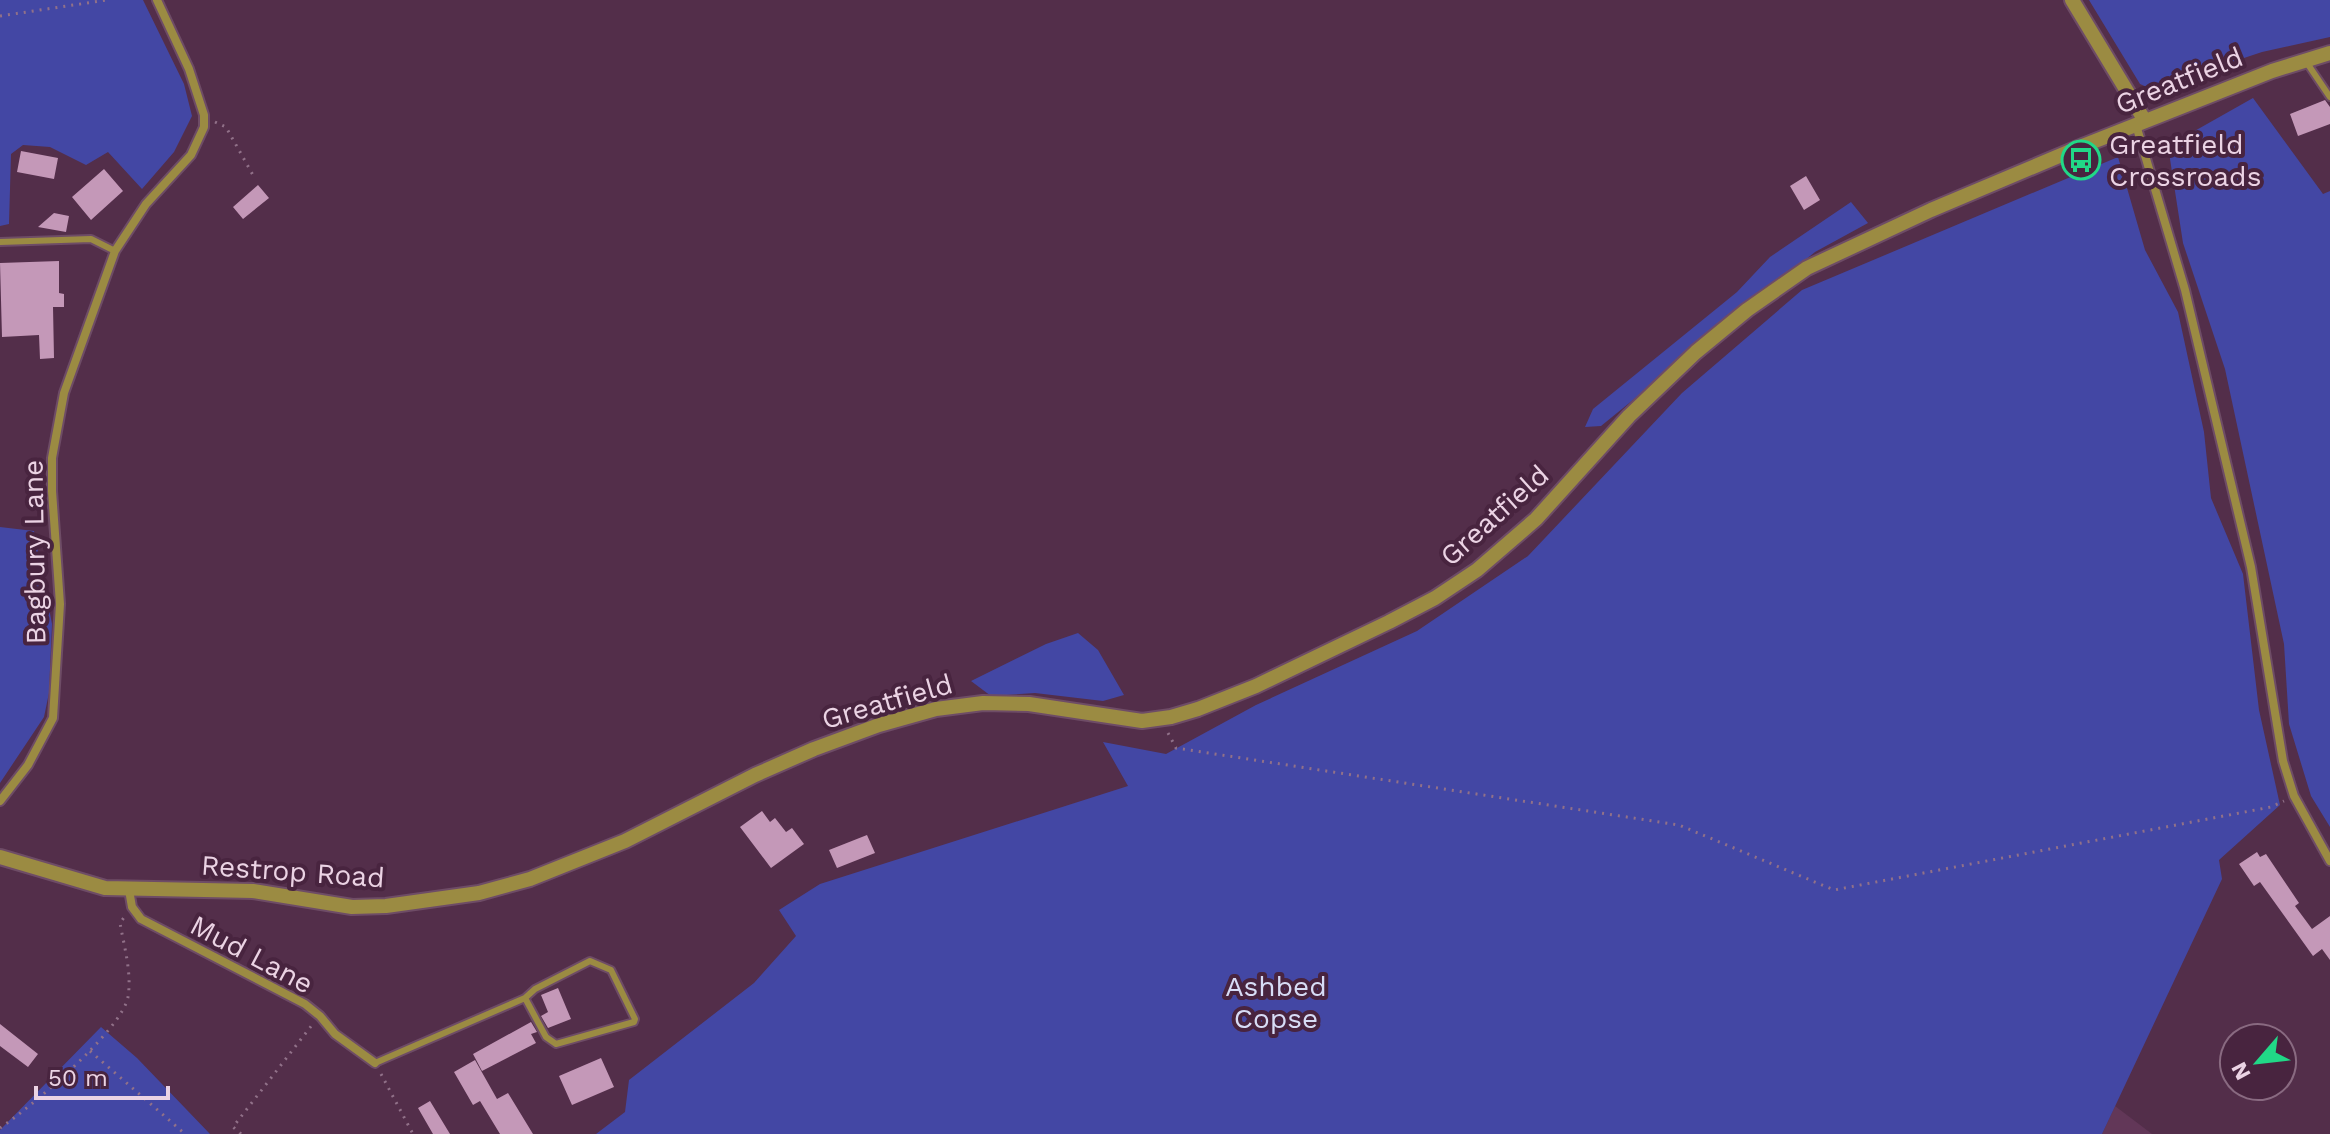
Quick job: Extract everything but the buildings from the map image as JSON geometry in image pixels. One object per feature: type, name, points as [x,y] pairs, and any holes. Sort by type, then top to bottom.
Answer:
[{"type":"street","points":[[157,0],[189,69],[204,120]]},
{"type":"street","points":[[2072,0],[2140,123],[2185,290],[2251,567],[2277,738],[2294,796],[2330,861]]},
{"type":"street","name":"Greatfield","points":[[625,841],[742,781],[814,749],[879,725],[936,709],[1005,702],[1054,706],[1128,721],[1161,720],[1211,705],[1297,667],[1435,598],[1477,570],[1536,519],[1629,416],[1696,352],[1747,310],[1807,268],[1931,210],[2140,123],[2330,53]]},
{"type":"street","name":"Bagbury Lane","points":[[0,801],[28,765],[53,718],[60,604],[52,458],[68,380],[115,251],[146,204],[191,155],[199,142],[204,120]]},
{"type":"street","name":"Restrop Road","points":[[0,857],[105,888],[253,891],[352,907],[386,906],[479,893],[530,879],[625,841]]},
{"type":"street","points":[[129,890],[132,907]]},
{"type":"street","name":"Mud Lane","points":[[132,907],[141,919],[163,932],[283,991],[320,1016],[335,1034],[375,1063]]},
{"type":"lane","points":[[2305,60],[2330,97]]},
{"type":"lane","points":[[0,242],[91,239],[115,251]]},
{"type":"lane","points":[[375,1063],[525,998],[535,989],[590,961],[611,970],[635,1019],[634,1022],[556,1044],[546,1037],[525,998]]},
{"type":"path","points":[[0,16],[107,0]]},
{"type":"path","points":[[204,120],[226,127],[254,177]]},
{"type":"path","points":[[1161,720],[1176,748],[1679,825],[1834,890],[2271,807],[2294,796]]},
{"type":"path","points":[[0,1128],[20,1115],[90,1051],[116,1020],[128,998],[120,923],[132,907]]},
{"type":"path","points":[[241,1134],[233,1127],[320,1016]]},
{"type":"path","points":[[90,1051],[185,1134]]},
{"type":"path","points":[[375,1063],[413,1134]]},
{"type":"shaded area","points":[[2115,1106],[2152,1134],[2102,1134]]},
{"type":"green space","points":[[0,0],[143,0],[184,84],[192,116],[174,152],[142,189],[108,152],[86,165],[50,147],[23,145],[11,154],[9,224],[0,226]]},
{"type":"green space","points":[[2089,0],[2330,0],[2330,37],[2262,52],[2151,89],[2140,84]]},
{"type":"green space","points":[[2253,98],[2323,194],[2330,191],[2330,827],[2311,796],[2289,724],[2284,644],[2225,369],[2183,243],[2168,146]]},
{"type":"green space","name":"Ashbed Copse","points":[[2118,157],[2145,250],[2178,312],[2204,432],[2211,498],[2243,574],[2259,710],[2280,805],[2219,860],[2222,879],[2102,1134],[596,1134],[625,1112],[629,1080],[754,983],[796,936],[779,910],[820,884],[1128,786],[1103,742],[1166,754],[1256,705],[1417,631],[1528,556],[1682,393],[1802,290]]},
{"type":"green space","points":[[1851,202],[1868,223],[1815,252],[1601,426],[1585,427],[1593,409],[1737,292],[1770,257]]},
{"type":"green space","points":[[0,527],[34,531],[52,624],[49,693],[44,717],[0,783]]},
{"type":"green space","points":[[1078,633],[1098,650],[1124,695],[1103,701],[1035,693],[991,696],[971,681],[1046,644]]},
{"type":"green space","points":[[101,1027],[137,1058],[210,1134],[0,1134],[0,1130]]},
{"type":"place","name":"Greatfield Crossroads","points":[[2081,160]]}]
